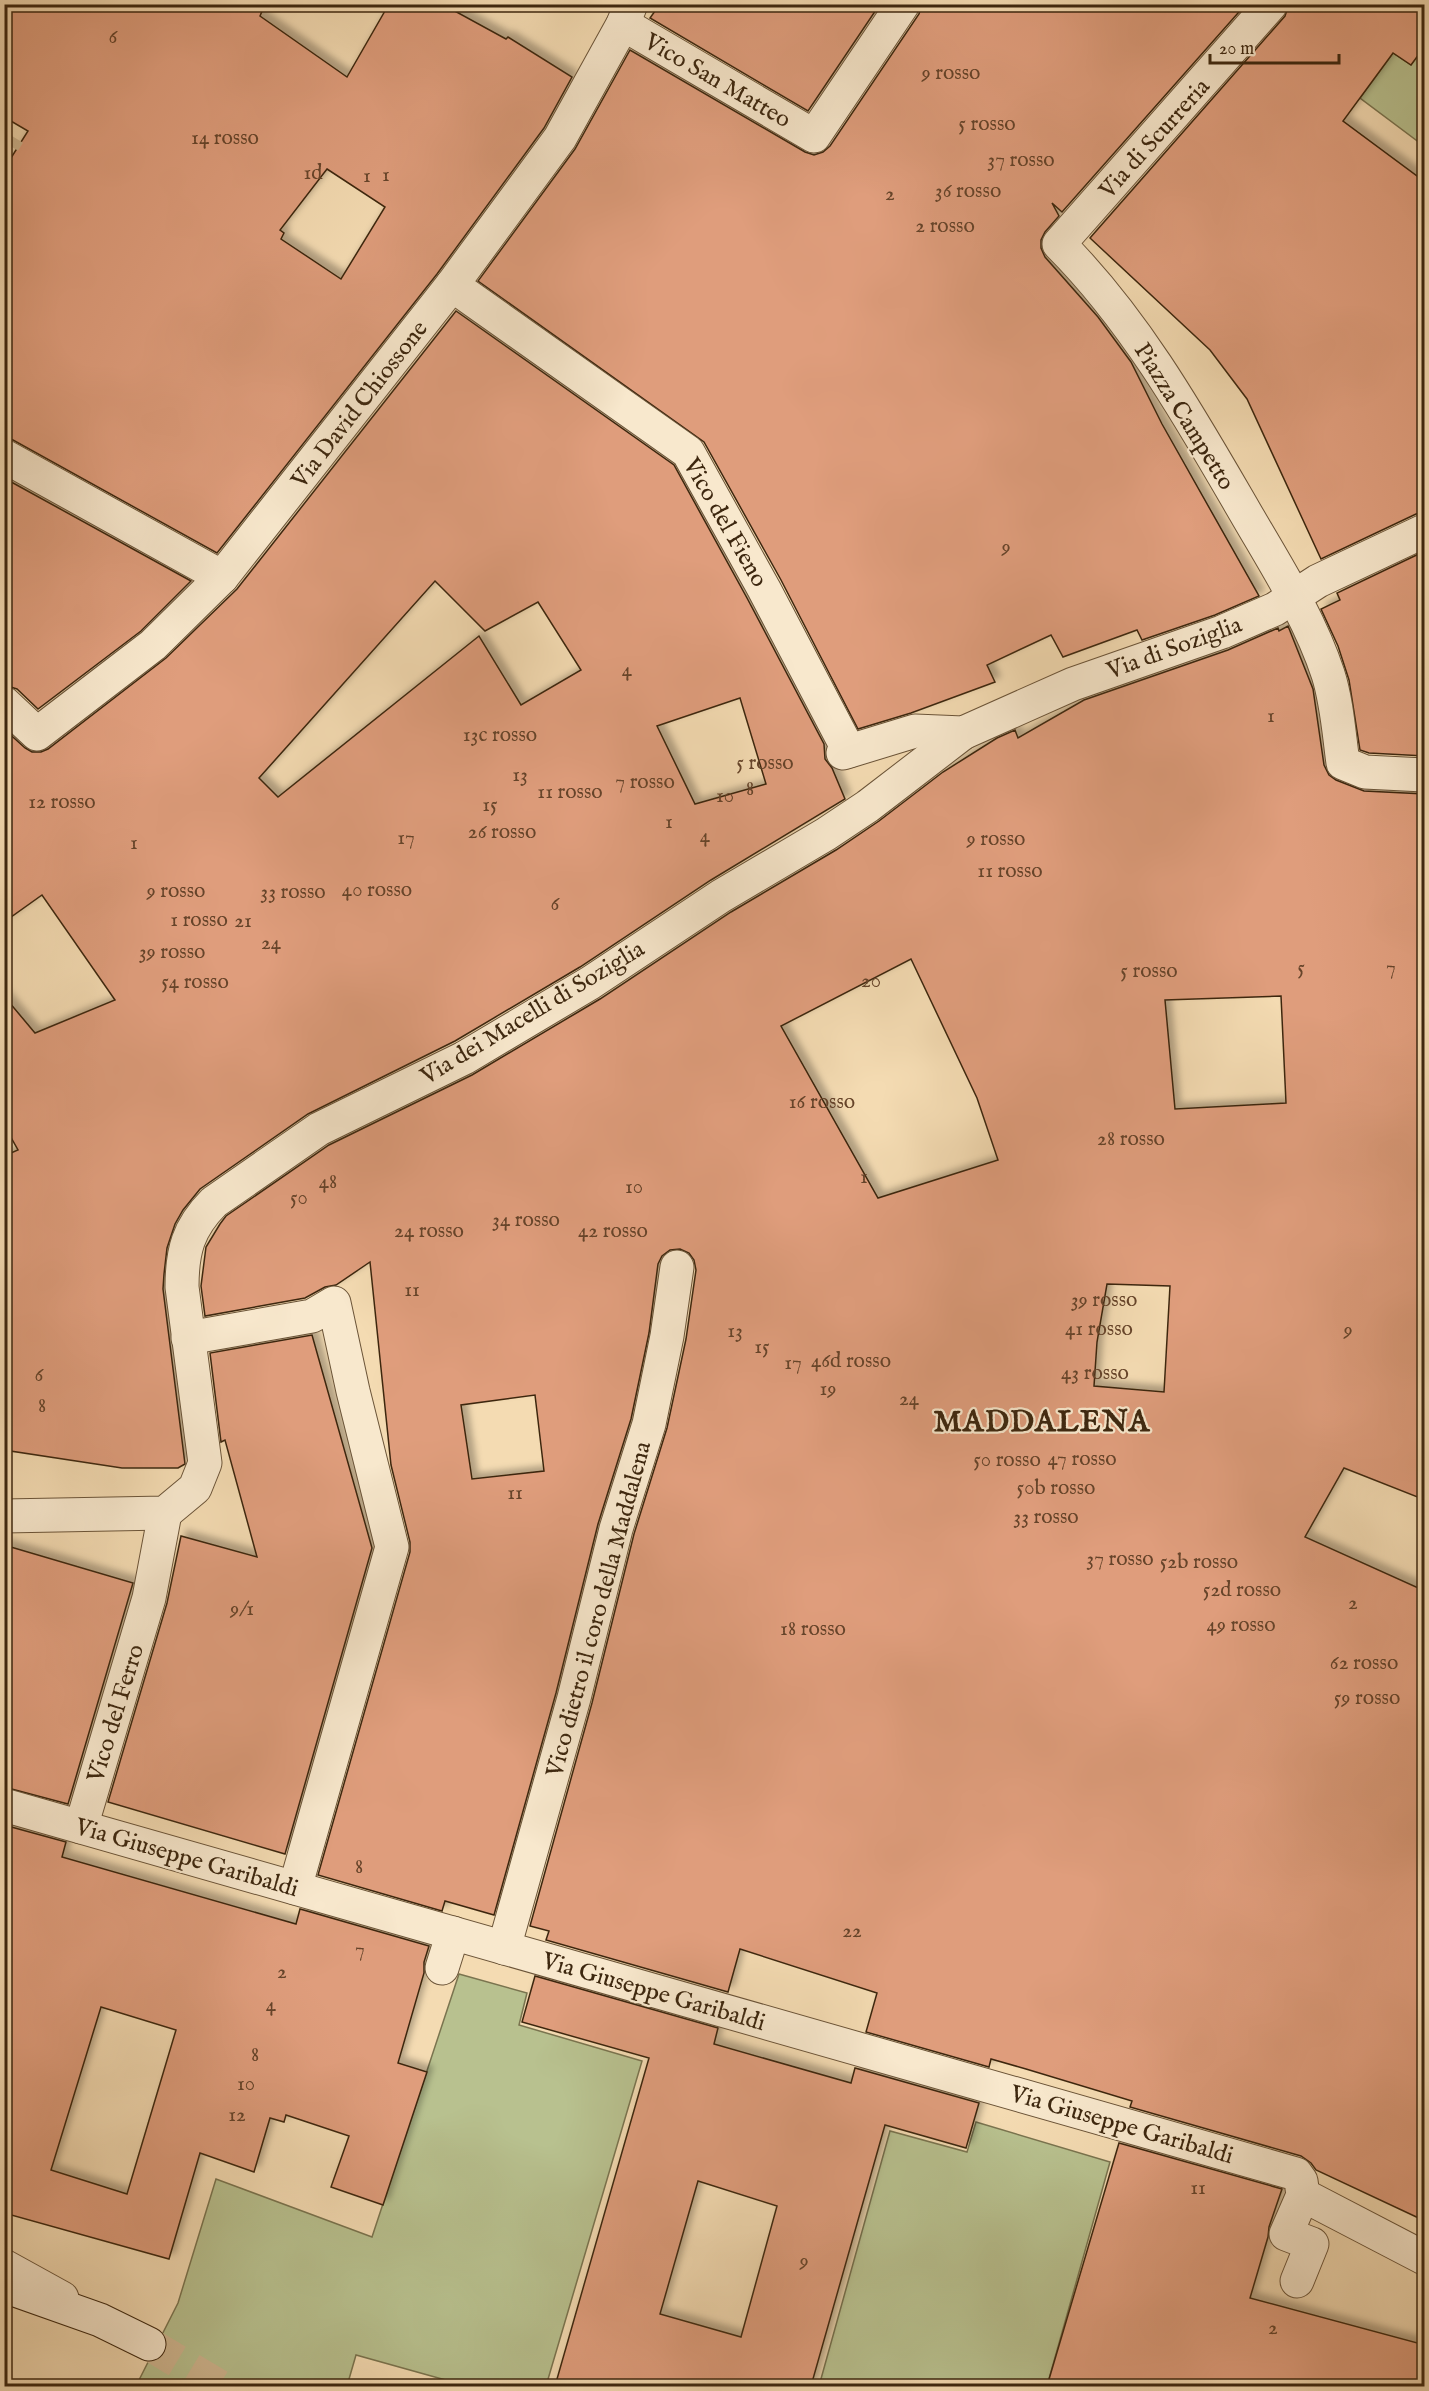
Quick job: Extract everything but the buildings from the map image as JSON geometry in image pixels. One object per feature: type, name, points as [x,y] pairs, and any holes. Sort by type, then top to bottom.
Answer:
[{"type":"street","name":"Vico San Matteo","points":[[627,14],[814,136],[903,4]]},
{"type":"street","name":"Via di Scurreria","points":[[1059,244],[1271,4]]},
{"type":"street","name":"Via David Chiossone","points":[[20,718],[153,645],[222,577],[452,285],[560,138],[627,14]]},
{"type":"street","name":"Piazza Campetto","points":[[1059,244],[1091,276],[1154,363],[1190,418],[1285,604],[1328,674],[1333,724],[1343,763],[1365,772],[1425,775]]},
{"type":"street","name":"Vico del Fieno","points":[[452,285],[688,452],[764,589],[846,752],[915,731],[963,733]]},
{"type":"street","points":[[4,456],[222,577]]},
{"type":"street","name":"Via di Soziglia","points":[[963,733],[1073,684],[1222,632],[1285,604],[1318,581],[1425,531]]},
{"type":"street","points":[[4,681],[20,718]]},
{"type":"street","name":"Via dei Macelli di Soziglia","points":[[165,1513],[195,1488],[205,1463],[182,1287],[182,1262],[188,1238],[200,1216],[214,1202],[319,1129],[464,1058],[590,982],[868,806],[963,733]]},
{"type":"street","name":"Vico dietro il coro della Maddalena","points":[[504,1948],[574,1698],[616,1529],[649,1424],[667,1336],[677,1267]]},
{"type":"street","points":[[188,1338],[312,1316],[334,1303],[353,1391],[392,1547],[295,1888]]},
{"type":"street","points":[[4,1516],[165,1513]]},
{"type":"street","name":"Vico del Ferro","points":[[81,1827],[149,1598],[165,1513]]},
{"type":"street","name":"Via Giuseppe Garibaldi","points":[[4,1805],[1296,2174],[1302,2188],[1425,2258]]},
{"type":"street","points":[[442,1968],[453,1933]]},
{"type":"street","points":[[1297,2281],[1312,2244],[1286,2234],[1302,2188]]},
{"type":"street","points":[[4,2266],[100,2320],[149,2344]]},
{"type":"street","points":[[4,2286],[100,2320]]},
{"type":"street","points":[[4,2298],[66,2307]]},
{"type":"green space","points":[[1424,46],[1424,146],[1360,98],[1393,53],[1411,65]]},
{"type":"green space","points":[[459,1974],[527,1993],[519,2025],[642,2061],[546,2386],[467,2386],[356,2355],[347,2386],[136,2386],[178,2303],[216,2179],[372,2237]]},
{"type":"green space","points":[[976,2122],[1110,2162],[1047,2386],[819,2386],[890,2131],[967,2152]]},
{"type":"tunnel","points":[[4,142],[9,134]]},
{"type":"tunnel","points":[[149,2344],[219,2386]]},
{"type":"district","name":"MADDALENA","points":[[1042,1421]]}]
